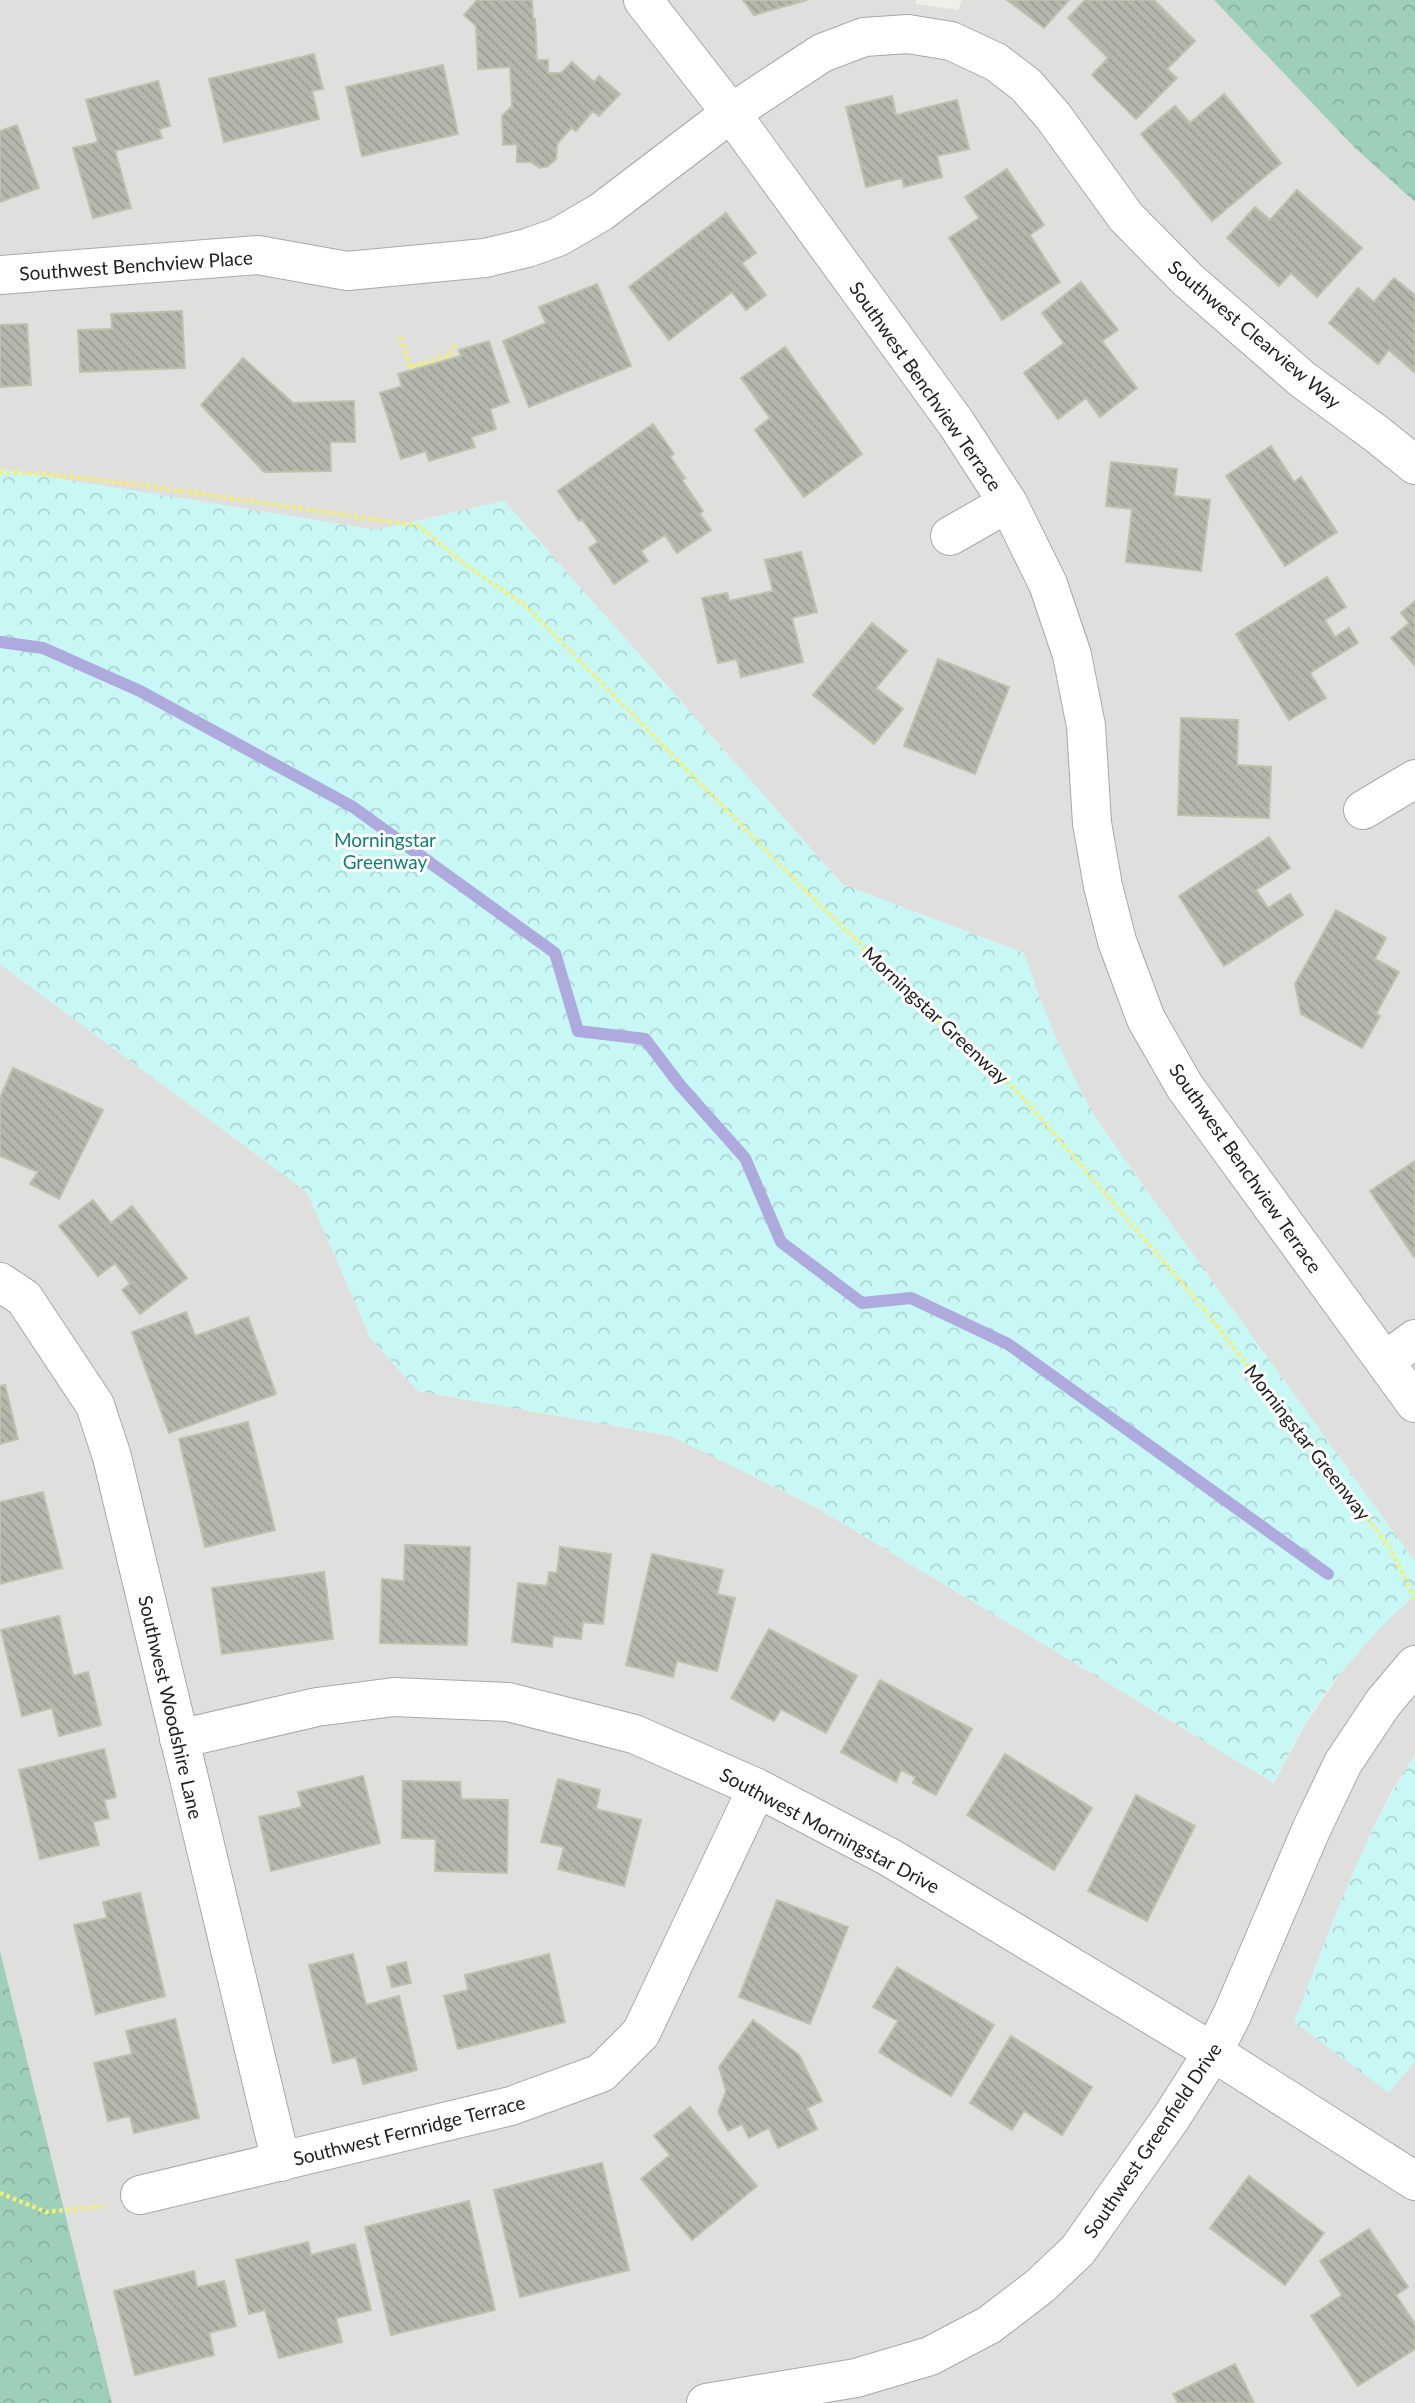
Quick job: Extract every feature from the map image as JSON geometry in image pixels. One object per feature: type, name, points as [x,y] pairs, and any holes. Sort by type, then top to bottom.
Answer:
[{"type":"street","name":"Southwest Benchview Terrace","points":[[643,0],[730,113],[956,423],[1008,503],[1048,584],[1072,655],[1086,726],[1092,823],[1103,886],[1117,942],[1146,1019],[1185,1087],[1400,1350],[1415,1403]]},
{"type":"street","name":"Southwest Clearview Way","points":[[730,113],[822,53],[864,37],[908,34],[951,41],[996,62],[1026,85],[1053,116],[1126,217],[1188,281],[1302,379],[1415,465]]},
{"type":"street","name":"Southwest Benchview Place","points":[[0,275],[258,255],[347,271],[485,258],[558,237],[601,212],[730,113]]},
{"type":"street","points":[[950,536],[1008,503]]},
{"type":"street","points":[[1363,810],[1415,779]]},
{"type":"street","name":"Southwest Woodshire Lane","points":[[0,1282],[24,1298],[95,1405],[111,1457],[281,2162]]},
{"type":"street","name":"Southwest Greenfield Drive","points":[[706,2403],[856,2378],[930,2356],[989,2325],[1040,2286],[1078,2250],[1171,2118],[1213,2052],[1232,2015],[1311,1830],[1343,1763],[1382,1703],[1415,1665]]},
{"type":"street","name":"Southwest Morningstar Drive","points":[[179,1739],[317,1707],[394,1697],[508,1702],[634,1734],[757,1788],[889,1857],[1213,2052],[1415,2181]]},
{"type":"street","name":"Southwest Fernridge Terrace","points":[[140,2196],[511,2106],[601,2073],[641,2033],[757,1788]]},
{"type":"path","points":[[400,337],[411,368],[450,355],[456,342]]},
{"type":"path","name":"Morningstar Greenway","points":[[0,472],[142,485],[419,526],[467,566],[525,605],[803,888],[941,1023],[1020,1094],[1199,1303],[1390,1548],[1415,1599]]},
{"type":"path","points":[[0,2193],[46,2213],[98,2208],[140,2196]]},
{"type":"shaded area","points":[[0,0],[916,0],[916,4],[958,10],[962,0],[1214,0],[1355,147],[1415,202],[1415,1562],[1090,1109],[1064,1058],[1024,953],[842,884],[504,501],[376,530],[0,469]]},
{"type":"shaded area","points":[[0,964],[307,1192],[371,1339],[418,1391],[671,1436],[817,1508],[1274,1783],[1305,1725],[1342,1671],[1386,1621],[1415,1595],[1415,1755],[1393,1789],[1368,1837],[1389,2092],[1415,2061],[1415,2403],[112,2403],[0,1951]]},
{"type":"green space","points":[[1214,0],[1415,0],[1415,202],[1355,148]]},
{"type":"green space","name":"Morningstar Greenway","points":[[0,469],[376,530],[504,501],[842,884],[1024,953],[1061,1050],[1097,1120],[1415,1562],[1415,1595],[1369,1640],[1328,1690],[1300,1733],[1274,1783],[817,1508],[671,1436],[418,1391],[371,1339],[307,1192],[0,964]]},
{"type":"green space","points":[[1415,1755],[1415,2061],[1389,2093],[1294,2022],[1362,1852]]},
{"type":"green space","points":[[0,1951],[112,2403],[0,2403]]},
{"type":"building","points":[[477,0],[532,0],[537,60],[548,60],[548,73],[561,73],[572,62],[594,82],[599,76],[620,94],[599,116],[593,111],[576,131],[571,128],[557,144],[556,159],[548,166],[540,168],[531,162],[517,162],[517,144],[503,145],[502,116],[512,106],[510,67],[478,69],[476,26],[464,15]]},
{"type":"building","points":[[743,0],[807,0],[754,15]]},
{"type":"building","points":[[1007,0],[1069,0],[1044,28]]},
{"type":"building","points":[[1085,0],[1154,0],[1195,41],[1167,69],[1177,78],[1136,119],[1092,75],[1108,58],[1068,18]]},
{"type":"building","points":[[314,54],[323,89],[312,91],[319,119],[224,142],[209,79]]},
{"type":"building","points":[[443,65],[458,134],[362,156],[346,87]]},
{"type":"building","points":[[158,81],[170,126],[159,129],[162,138],[115,151],[131,208],[93,218],[73,148],[98,142],[86,100]]},
{"type":"building","points":[[1224,94],[1281,163],[1212,221],[1141,134],[1175,106],[1190,123]]},
{"type":"building","points":[[892,96],[896,115],[957,100],[969,149],[937,156],[942,177],[904,187],[902,178],[866,187],[846,107]]},
{"type":"building","points":[[17,125],[39,188],[0,202],[0,131]]},
{"type":"building","points":[[1007,169],[1044,225],[1030,235],[1060,282],[1002,320],[949,238],[979,218],[965,197]]},
{"type":"building","points":[[1297,190],[1362,248],[1317,297],[1291,273],[1279,286],[1227,238],[1255,207],[1270,220]]},
{"type":"building","points":[[726,213],[756,253],[742,263],[766,295],[746,310],[732,292],[669,340],[629,287]]},
{"type":"building","points":[[1394,278],[1415,295],[1415,373],[1389,350],[1378,364],[1329,323],[1358,288],[1374,302]]},
{"type":"building","points":[[1081,282],[1118,330],[1102,341],[1137,388],[1100,417],[1086,398],[1058,419],[1024,373],[1064,343],[1042,313]]},
{"type":"building","points":[[597,284],[631,366],[529,407],[503,341],[546,323],[539,307]]},
{"type":"building","points":[[182,311],[185,368],[80,372],[78,330],[112,329],[111,314]]},
{"type":"building","points":[[27,324],[31,385],[0,387],[0,325]]},
{"type":"building","points":[[489,341],[509,402],[490,409],[496,429],[471,437],[475,447],[429,461],[426,451],[401,459],[380,393],[402,386],[398,374],[461,356],[459,350]]},
{"type":"building","points":[[785,347],[862,454],[804,497],[755,430],[770,418],[741,378]]},
{"type":"building","points":[[243,358],[293,403],[354,401],[355,442],[330,442],[331,471],[264,472],[201,405]]},
{"type":"building","points":[[653,424],[674,454],[670,457],[685,478],[682,480],[703,511],[700,514],[711,530],[677,553],[665,535],[641,551],[648,561],[614,584],[589,548],[598,542],[558,491]]},
{"type":"building","points":[[1271,446],[1294,482],[1301,477],[1337,532],[1285,566],[1226,476]]},
{"type":"building","points":[[1111,462],[1177,469],[1174,496],[1210,500],[1201,571],[1126,562],[1132,509],[1106,506]]},
{"type":"building","points":[[801,552],[817,612],[792,618],[803,662],[741,677],[737,659],[718,663],[702,598],[727,593],[729,601],[773,591],[765,560]]},
{"type":"building","points":[[1327,577],[1346,607],[1325,620],[1335,637],[1349,628],[1358,643],[1310,673],[1326,698],[1289,720],[1236,634]]},
{"type":"building","points":[[1415,601],[1415,666],[1391,638],[1409,623],[1401,613]]},
{"type":"building","points":[[872,623],[907,651],[876,688],[903,709],[874,744],[813,695]]},
{"type":"building","points":[[938,659],[1009,687],[975,774],[904,746]]},
{"type":"building","points":[[1181,718],[1238,720],[1237,765],[1271,767],[1269,818],[1178,815]]},
{"type":"building","points":[[1269,837],[1290,868],[1256,890],[1268,908],[1290,894],[1303,915],[1224,966],[1179,896]]},
{"type":"building","points":[[1336,910],[1386,938],[1375,959],[1399,972],[1376,1014],[1380,1016],[1362,1048],[1301,1014],[1295,984]]},
{"type":"building","points":[[13,1068],[103,1110],[59,1199],[30,1184],[38,1172],[0,1156],[0,1098]]},
{"type":"building","points":[[1415,1161],[1415,1256],[1414,1257],[1370,1191]]},
{"type":"building","points":[[93,1200],[111,1223],[132,1206],[187,1278],[140,1314],[122,1290],[130,1284],[115,1263],[98,1276],[59,1226]]},
{"type":"building","points":[[186,1312],[195,1336],[248,1317],[276,1394],[169,1433],[132,1332]]},
{"type":"building","points":[[5,1385],[18,1439],[0,1444],[0,1386]]},
{"type":"building","points":[[248,1422],[275,1530],[205,1547],[179,1439]]},
{"type":"building","points":[[43,1492],[62,1568],[0,1584],[0,1502]]},
{"type":"building","points":[[405,1545],[470,1547],[467,1645],[380,1643],[382,1579],[404,1581]]},
{"type":"building","points":[[560,1547],[611,1554],[603,1624],[583,1622],[581,1639],[553,1636],[552,1647],[512,1642],[518,1583],[547,1586],[549,1572],[557,1573]]},
{"type":"building","points":[[652,1554],[723,1570],[717,1594],[735,1598],[717,1671],[677,1661],[673,1677],[626,1665]]},
{"type":"building","points":[[324,1572],[333,1639],[222,1654],[212,1588]]},
{"type":"building","points":[[59,1616],[73,1676],[88,1672],[101,1725],[59,1736],[52,1708],[22,1716],[1,1630]]},
{"type":"building","points":[[769,1629],[857,1676],[826,1733],[781,1709],[774,1721],[731,1698]]},
{"type":"building","points":[[880,1680],[972,1729],[936,1795],[913,1783],[915,1777],[901,1770],[896,1782],[841,1752]]},
{"type":"building","points":[[104,1749],[116,1797],[104,1800],[109,1818],[93,1822],[99,1845],[40,1859],[19,1770]]},
{"type":"building","points":[[1005,1754],[1092,1808],[1054,1870],[967,1815]]},
{"type":"building","points":[[363,1776],[380,1843],[271,1871],[259,1817],[302,1807],[298,1792]]},
{"type":"building","points":[[558,1779],[600,1790],[596,1809],[641,1820],[624,1886],[558,1869],[564,1847],[541,1842]]},
{"type":"building","points":[[403,1781],[460,1782],[461,1799],[508,1800],[507,1873],[435,1871],[436,1839],[402,1838]]},
{"type":"building","points":[[1136,1795],[1195,1826],[1147,1921],[1088,1891]]},
{"type":"building","points":[[140,1893],[165,1996],[96,2014],[74,1925],[107,1918],[103,1902]]},
{"type":"building","points":[[777,1900],[848,1927],[810,2024],[739,1997]]},
{"type":"building","points":[[353,1954],[366,2005],[399,1996],[417,2070],[363,2084],[356,2057],[333,2063],[309,1965]]},
{"type":"building","points":[[549,1954],[565,2022],[458,2049],[444,1996],[468,1990],[465,1975]]},
{"type":"building","points":[[406,1962],[411,1983],[392,1987],[387,1967]]},
{"type":"building","points":[[897,1967],[994,2025],[951,2096],[879,2052],[898,2021],[873,2007]]},
{"type":"building","points":[[175,2019],[199,2118],[134,2133],[130,2116],[108,2121],[94,2063],[132,2054],[126,2031]]},
{"type":"building","points":[[753,2020],[799,2055],[822,2101],[807,2108],[817,2129],[778,2148],[769,2128],[749,2138],[742,2124],[728,2131],[718,2112],[726,2091],[719,2067]]},
{"type":"building","points":[[1011,2036],[1092,2087],[1062,2135],[1024,2111],[1012,2130],[970,2103]]},
{"type":"building","points":[[690,2107],[757,2186],[692,2240],[641,2179],[670,2155],[654,2136]]},
{"type":"building","points":[[602,2163],[629,2270],[520,2297],[494,2190]]},
{"type":"building","points":[[1249,2176],[1324,2233],[1285,2285],[1210,2228]]},
{"type":"building","points":[[469,2201],[495,2310],[391,2335],[365,2227]]},
{"type":"building","points":[[1369,2229],[1408,2287],[1396,2295],[1415,2324],[1415,2349],[1358,2386],[1311,2316],[1342,2295],[1320,2261]]},
{"type":"building","points":[[308,2242],[311,2255],[355,2244],[371,2310],[336,2318],[342,2342],[279,2358],[265,2310],[249,2314],[236,2260]]},
{"type":"building","points":[[194,2271],[197,2287],[224,2281],[236,2326],[209,2333],[214,2355],[135,2375],[114,2291]]},
{"type":"building","points":[[1235,2364],[1254,2403],[1178,2403],[1173,2394]]},
{"type":"waterway","points":[[0,642],[43,648],[140,691],[353,807],[555,953],[578,1031],[645,1039],[680,1085],[745,1158],[781,1242],[862,1303],[911,1298],[1008,1344],[1328,1574]]}]
